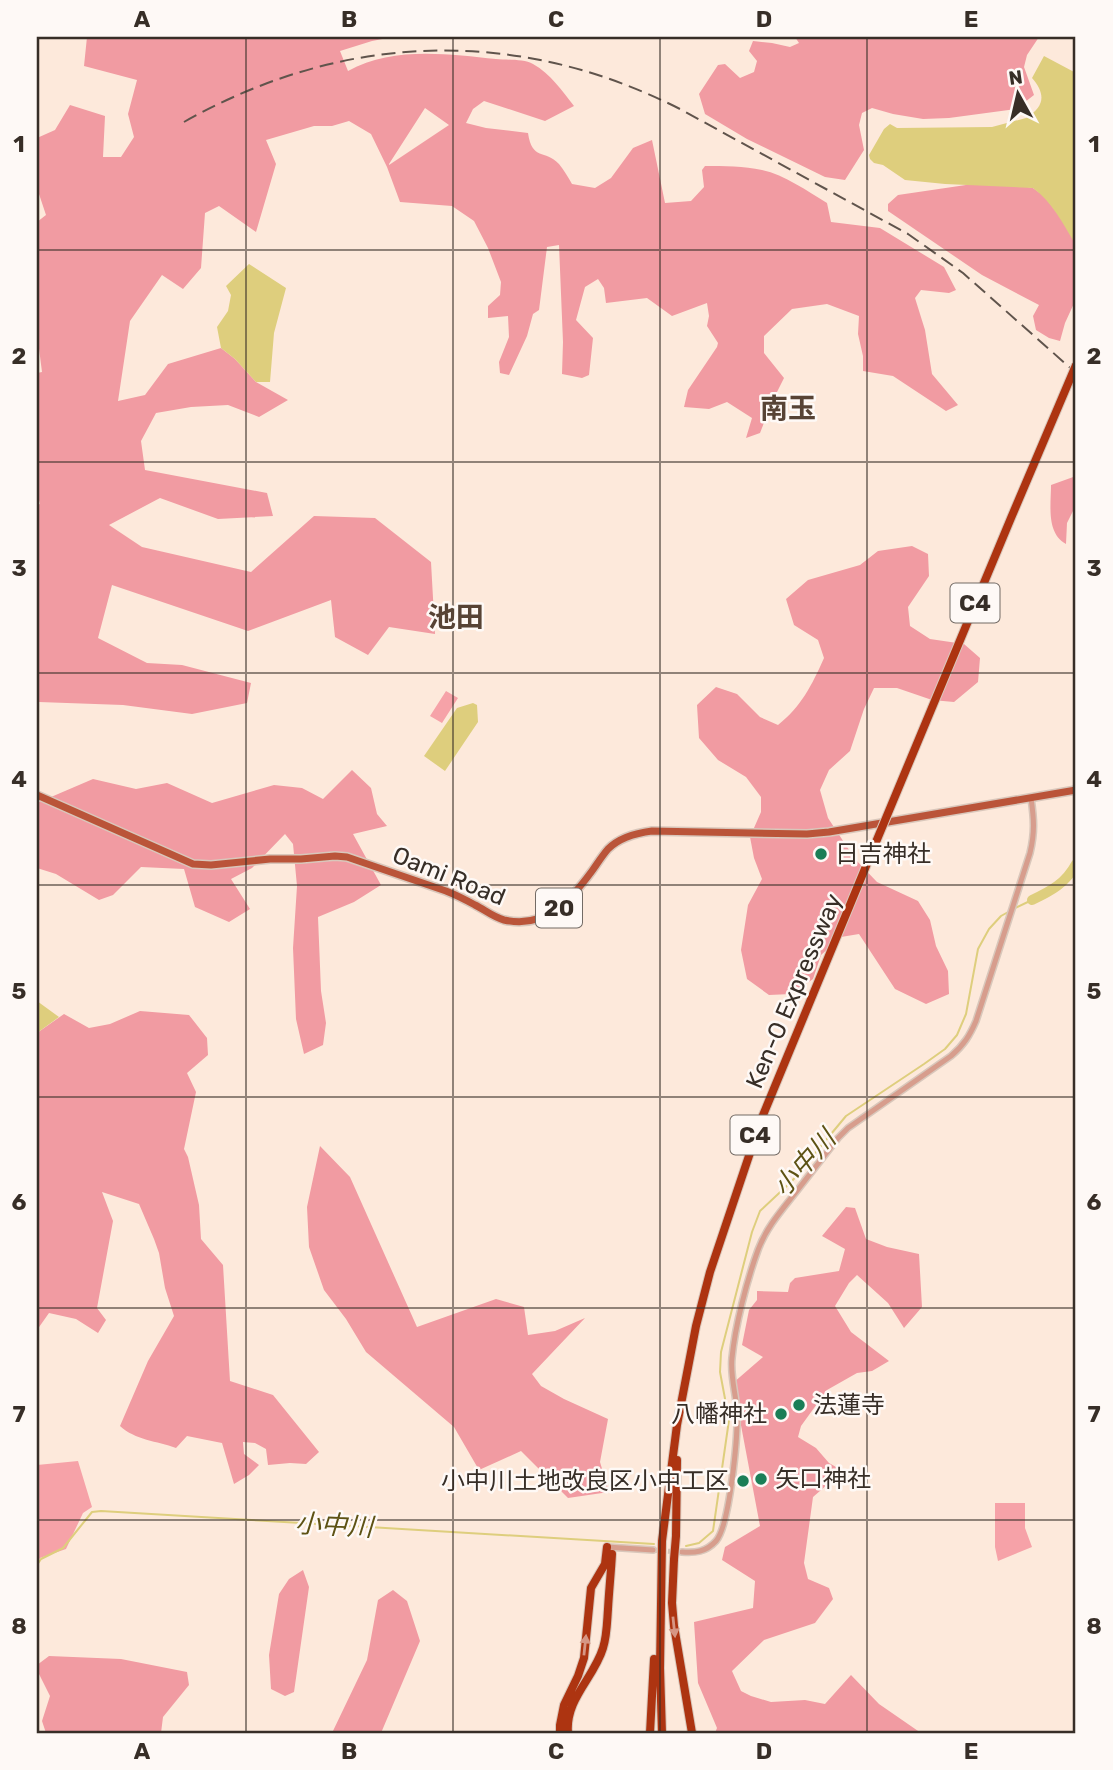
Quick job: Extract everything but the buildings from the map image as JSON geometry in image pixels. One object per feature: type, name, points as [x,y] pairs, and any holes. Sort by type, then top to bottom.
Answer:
[{"type":"highway","name":"Ken-O Expressway","points":[[664,1733],[660,1668],[662,1541],[687,1368],[709,1272],[756,1133],[1076,365]]},
{"type":"highway","name":"Ken-O Expressway","points":[[664,1733],[663,1612],[667,1541],[690,1373],[718,1248]]},
{"type":"highway","points":[[677,1460],[672,1603],[692,1733]]},
{"type":"highway","points":[[650,1733],[662,1541]]},
{"type":"highway","points":[[560,1733],[559,1725],[564,1705],[584,1658],[591,1588],[605,1564],[610,1547]]},
{"type":"highway","points":[[568,1733],[567,1722],[572,1705],[603,1648],[607,1628],[610,1547]]},
{"type":"main road","name":"Oami Road","points":[[37,795],[193,864],[347,857],[462,897],[495,917],[531,921],[562,906],[608,850],[622,839],[638,832],[829,832],[1076,790]]},
{"type":"street","points":[[682,1552],[695,1553],[711,1546],[718,1539],[726,1520],[737,1430],[732,1368],[734,1342],[754,1264],[766,1232],[848,1128],[962,1046],[976,1020],[1030,853],[1035,822],[1031,797]]},
{"type":"street","points":[[610,1547],[653,1550]]},
{"type":"shaded area","points":[[87,37],[393,37],[340,51],[348,71],[383,58],[420,54],[529,62],[551,78],[574,106],[545,121],[484,101],[473,109],[466,123],[528,133],[533,148],[559,164],[572,184],[595,188],[611,178],[633,148],[652,140],[665,203],[691,201],[704,187],[702,170],[705,166],[741,167],[771,172],[827,203],[831,222],[880,228],[944,267],[956,290],[949,293],[921,290],[915,298],[925,330],[932,374],[958,405],[946,411],[893,376],[863,371],[858,334],[859,316],[827,304],[792,309],[764,336],[764,353],[784,378],[760,433],[746,438],[752,418],[727,402],[709,409],[684,407],[688,390],[718,343],[707,326],[707,303],[672,316],[647,298],[606,303],[604,288],[598,279],[585,287],[576,320],[593,338],[589,375],[582,378],[562,374],[559,245],[547,247],[539,310],[533,314],[527,336],[509,375],[500,373],[499,362],[509,337],[508,316],[488,318],[488,306],[500,295],[501,282],[474,221],[452,206],[400,202],[371,134],[349,121],[332,126],[314,126],[266,140],[276,164],[256,232],[219,206],[205,213],[201,268],[183,289],[162,275],[130,321],[118,401],[145,395],[168,364],[221,348],[256,382],[288,400],[259,417],[228,405],[156,413],[141,441],[145,470],[267,493],[273,516],[218,519],[160,498],[109,525],[142,547],[251,572],[314,516],[375,518],[431,562],[435,634],[389,627],[368,655],[335,637],[331,600],[248,631],[112,585],[98,638],[147,663],[182,665],[251,683],[247,703],[192,714],[123,705],[39,702],[37,505],[40,504],[37,492],[37,373],[42,372],[37,333],[37,222],[46,215],[37,188],[37,138],[55,130],[70,105],[105,116],[103,157],[121,157],[134,137],[128,114],[137,80],[84,66]],"holes":[[[425,108],[449,125],[389,165]]]},
{"type":"shaded area","points":[[795,37],[1039,37],[1027,55],[1024,67],[1034,95],[1016,109],[949,118],[923,119],[872,108],[862,113],[859,125],[864,150],[845,180],[825,177],[747,139],[705,114],[699,94],[718,65],[725,64],[740,78],[754,72],[757,61],[749,51],[753,41],[790,47],[799,43]]},
{"type":"shaded area","points":[[1044,56],[1076,73],[1076,243],[1051,206],[1033,188],[905,180],[870,159],[869,155],[884,129],[890,124],[897,128],[992,127],[1026,118],[1040,104],[1041,94],[1032,78]]},
{"type":"shaded area","points":[[993,181],[1033,188],[1044,196],[1076,241],[1076,299],[1060,341],[1036,330],[1033,316],[1039,305],[982,275],[888,211],[888,204],[898,195]]},
{"type":"shaded area","points":[[249,264],[286,288],[274,333],[270,382],[256,382],[221,348],[217,327],[228,311],[231,295],[226,286]]},
{"type":"shaded area","points":[[1076,476],[1076,505],[1067,523],[1066,544],[1052,526],[1051,485]]},
{"type":"shaded area","points":[[912,546],[928,554],[929,576],[908,607],[910,626],[930,639],[964,644],[980,658],[978,682],[954,702],[932,700],[897,688],[874,688],[850,751],[829,770],[820,790],[828,818],[855,859],[877,882],[918,901],[930,920],[936,946],[948,971],[949,994],[926,1004],[895,989],[859,934],[841,937],[821,955],[813,979],[791,994],[769,995],[747,979],[741,950],[748,905],[762,879],[750,837],[761,812],[761,797],[746,777],[718,760],[699,738],[697,705],[716,687],[737,694],[760,717],[778,725],[805,695],[824,658],[818,640],[794,625],[786,599],[808,580],[860,565],[878,551]]},
{"type":"shaded area","points":[[446,691],[458,698],[442,723],[430,716]]},
{"type":"shaded area","points":[[473,703],[477,705],[478,722],[445,771],[424,756],[457,708]]},
{"type":"shaded area","points":[[352,770],[371,788],[377,814],[387,826],[353,834],[381,885],[354,902],[318,917],[321,991],[326,1023],[323,1045],[304,1054],[296,1019],[293,948],[297,886],[293,844],[285,834],[252,868],[231,879],[250,909],[229,922],[195,907],[184,869],[141,867],[113,895],[99,900],[56,874],[37,868],[37,803],[93,779],[136,789],[167,783],[212,803],[274,785],[302,788],[323,799]]},
{"type":"shaded area","points":[[37,1001],[59,1017],[37,1033]]},
{"type":"shaded area","points":[[140,1011],[189,1015],[207,1038],[208,1055],[187,1073],[196,1092],[184,1149],[199,1205],[201,1239],[223,1265],[230,1381],[273,1395],[319,1452],[306,1464],[268,1465],[266,1449],[255,1443],[243,1442],[244,1454],[259,1465],[234,1484],[222,1443],[187,1436],[176,1448],[139,1437],[120,1426],[148,1361],[174,1316],[165,1288],[159,1253],[139,1204],[102,1192],[113,1221],[97,1308],[106,1320],[98,1333],[76,1319],[49,1313],[37,1330],[37,1033],[64,1014],[89,1028],[110,1024]]},
{"type":"shaded area","points":[[320,1146],[350,1177],[417,1327],[496,1299],[524,1307],[528,1335],[555,1331],[585,1318],[532,1374],[541,1386],[608,1419],[600,1462],[609,1492],[568,1498],[521,1451],[479,1470],[454,1427],[366,1352],[324,1290],[309,1247],[307,1207]]},
{"type":"shaded area","points":[[846,1207],[855,1208],[866,1239],[919,1254],[922,1307],[904,1328],[888,1303],[857,1275],[835,1306],[851,1332],[889,1361],[872,1371],[857,1373],[827,1390],[801,1426],[798,1437],[843,1471],[813,1497],[804,1563],[808,1579],[829,1588],[833,1599],[815,1623],[764,1640],[732,1671],[741,1691],[751,1696],[771,1702],[805,1700],[825,1704],[851,1675],[879,1704],[921,1733],[715,1733],[717,1728],[698,1683],[694,1622],[753,1608],[755,1581],[722,1560],[725,1547],[760,1526],[733,1383],[763,1357],[742,1345],[749,1310],[757,1300],[757,1291],[788,1292],[790,1283],[795,1278],[839,1271],[845,1249],[822,1236]]},
{"type":"shaded area","points":[[78,1461],[92,1507],[83,1513],[66,1549],[40,1558],[37,1563],[37,1465]]},
{"type":"shaded area","points":[[995,1503],[1025,1503],[1025,1528],[1032,1547],[998,1561],[995,1547]]},
{"type":"shaded area","points":[[303,1570],[309,1587],[294,1692],[285,1696],[271,1689],[269,1655],[279,1594],[289,1579]]},
{"type":"shaded area","points":[[393,1590],[407,1601],[420,1641],[381,1733],[332,1733],[367,1660],[378,1600]]},
{"type":"shaded area","points":[[49,1656],[121,1659],[187,1672],[189,1685],[163,1717],[161,1733],[46,1733],[42,1721],[50,1696],[37,1665]]},
{"type":"waterway","name":"小中川","points":[[1032,900],[1057,886],[1076,864]]},
{"type":"waterway","name":"小中川","points":[[1015,908],[1032,900]]},
{"type":"waterway","name":"小中川","points":[[686,1546],[699,1543],[713,1531],[729,1420],[720,1372],[721,1352],[752,1232],[760,1211],[792,1181],[846,1116],[945,1049],[957,1035],[966,1014],[978,949],[989,929],[1010,911]]},
{"type":"waterway","name":"小中川","points":[[37,1565],[41,1559],[63,1548],[92,1512],[101,1511],[654,1544]]},
{"type":"tunnel","points":[[653,1550],[678,1552]]},
{"type":"railway","points":[[184,122],[245,92],[306,70],[368,56],[430,51],[493,53],[556,63],[618,82],[680,109],[908,234],[963,273],[1076,373]]},
{"type":"place","name":"日吉神社","points":[[821,854]]},
{"type":"place","name":"法蓮寺","points":[[799,1405]]},
{"type":"place","name":"八幡神社","points":[[781,1414]]},
{"type":"place","name":"矢口神社","points":[[761,1479]]},
{"type":"place","name":"小中川土地改良区小中工区","points":[[743,1481]]},
{"type":"district","name":"南玉","points":[[788,408]]},
{"type":"district","name":"池田","points":[[456,617]]}]
